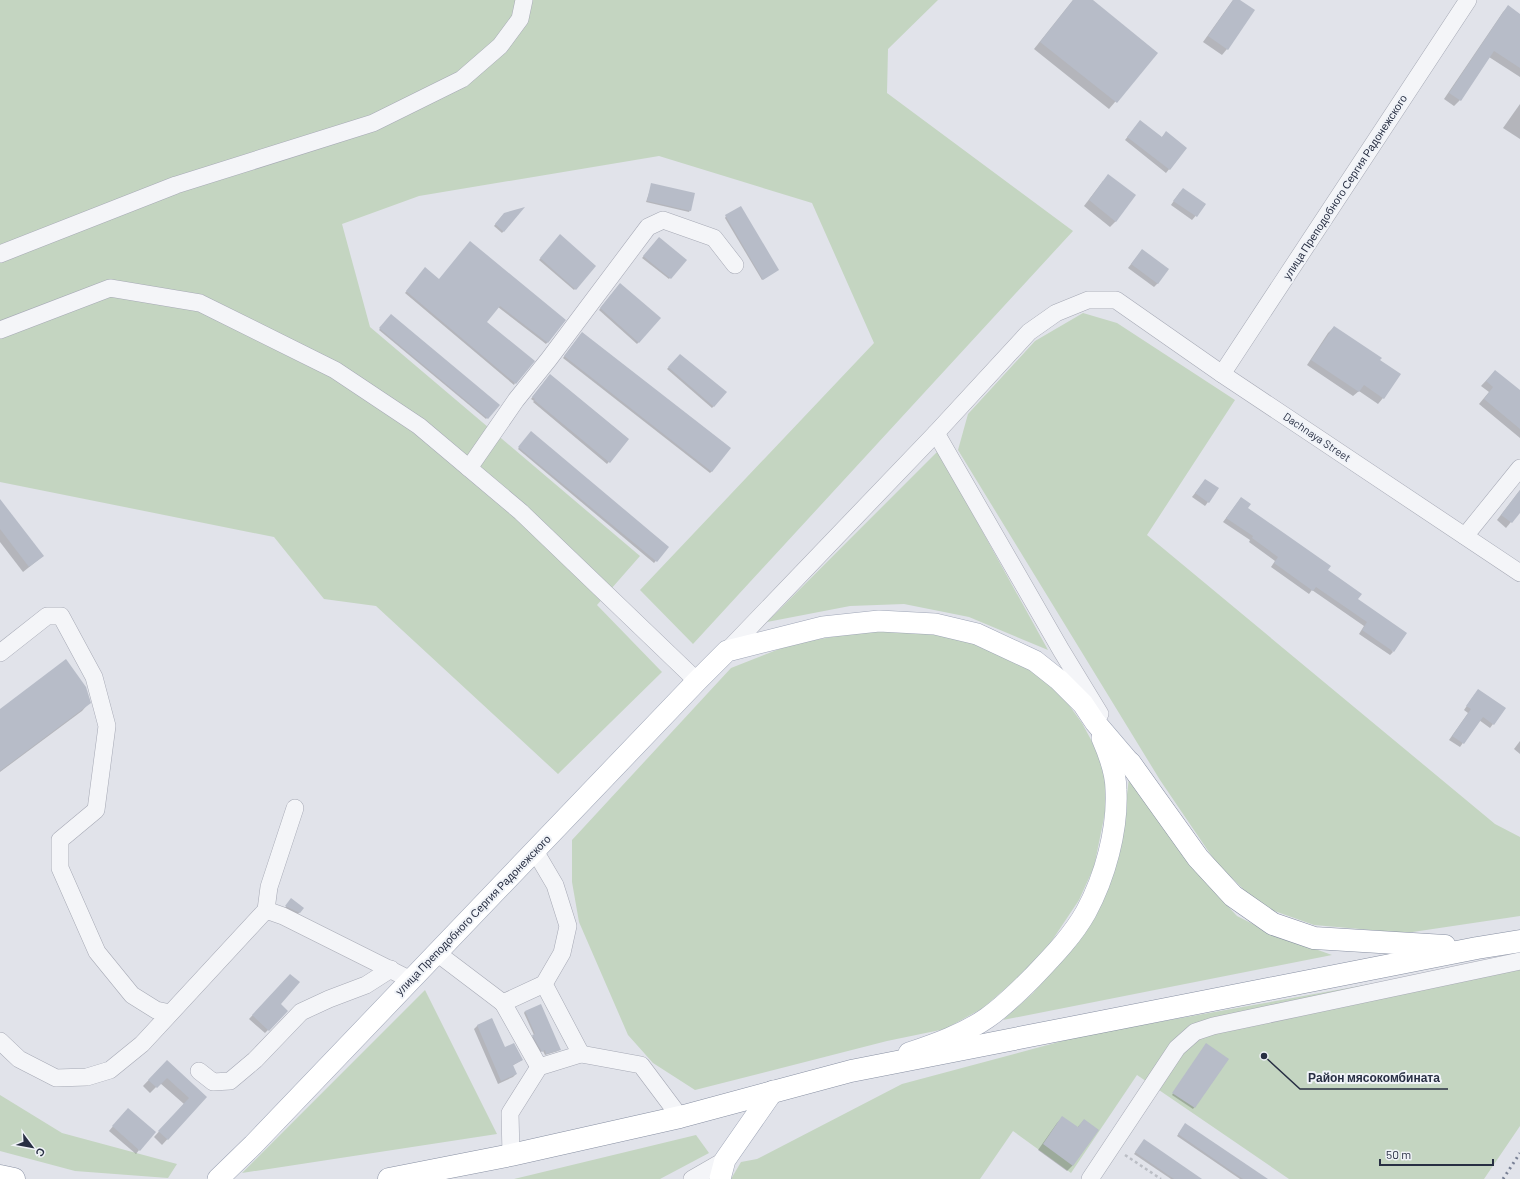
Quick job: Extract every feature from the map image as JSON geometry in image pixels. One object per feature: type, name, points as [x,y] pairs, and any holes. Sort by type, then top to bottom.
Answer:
[{"type":"highway","points":[[1130,763],[1198,858],[1233,896],[1273,924],[1314,938],[1477,948]]},
{"type":"highway","points":[[389,1179],[512,1155],[680,1117],[851,1072],[1477,948],[1520,941]]},
{"type":"highway","points":[[0,1176],[14,1179]]},
{"type":"main road","points":[[727,651],[823,627],[880,621],[935,624],[977,634],[1034,661],[1058,680],[1083,704],[1095,722],[1130,763]]},
{"type":"main road","name":"улица Преподобного Сергия Радонежского","points":[[218,1179],[254,1145],[727,651]]},
{"type":"main road","points":[[851,1072],[955,1036],[987,1018],[1019,991],[1043,966],[1063,944],[1085,913],[1096,890],[1113,840],[1116,790],[1114,770],[1095,722]]},
{"type":"main road","points":[[722,1170],[773,1092]]},
{"type":"street","points":[[0,254],[176,186],[373,122],[462,79],[500,46],[520,19],[524,0]]},
{"type":"street","name":"улица Преподобного Сергия Радонежского","points":[[1222,374],[1468,0]]},
{"type":"street","points":[[469,468],[516,400],[549,359],[648,226],[663,220],[714,238],[735,266]]},
{"type":"street","points":[[0,330],[110,288],[200,303],[334,370],[419,426],[522,512],[697,681]]},
{"type":"street","name":"Dachnaya Street","points":[[936,433],[1029,332],[1056,313],[1088,300],[1116,300],[1222,374],[1520,573]]},
{"type":"street","points":[[727,651],[936,433],[1061,650],[1130,763]]},
{"type":"street","points":[[1465,536],[1520,468]]},
{"type":"street","points":[[0,653],[47,616],[61,616],[94,677],[107,726],[96,810],[60,840],[60,868],[97,952],[132,995],[156,1010],[170,1013]]},
{"type":"street","points":[[1061,650],[1083,704]]},
{"type":"street","points":[[0,1041],[19,1059],[56,1078],[87,1077],[110,1070],[142,1044],[266,910],[269,887],[295,808]]},
{"type":"street","points":[[503,1003],[544,984],[562,953],[568,926],[555,885],[535,851]]},
{"type":"street","points":[[266,910],[283,916],[411,980]]},
{"type":"street","points":[[437,953],[503,1003],[539,1067]]},
{"type":"street","points":[[1090,1179],[1177,1048],[1195,1032],[1221,1024],[1520,961]]},
{"type":"street","points":[[200,1071],[214,1082],[230,1081],[255,1060],[301,1012],[329,999],[366,986],[391,969]]},
{"type":"street","points":[[544,984],[581,1054]]},
{"type":"street","points":[[512,1155],[510,1113],[539,1067],[581,1054],[641,1065],[680,1117]]},
{"type":"street","points":[[692,1179],[722,1170]]},
{"type":"path","points":[[1112,1147],[1162,1179]]},
{"type":"green space","points":[[0,0],[938,0],[888,49],[887,93],[1073,231],[693,644],[640,590],[874,343],[812,203],[659,156],[419,196],[342,224],[370,327],[640,556],[597,605],[662,672],[558,774],[376,606],[324,599],[274,537],[0,482]]},
{"type":"green space","points":[[1083,313],[1117,323],[1235,400],[1147,535],[1495,824],[1520,837],[1520,916],[1406,933],[1314,925],[1260,906],[1215,861],[1160,780],[958,450],[968,414],[1035,341]]},
{"type":"green space","points":[[938,451],[1048,650],[969,617],[904,604],[850,606],[767,622]]},
{"type":"green space","points":[[895,629],[940,634],[976,644],[1011,659],[1042,677],[1066,701],[1082,723],[1104,764],[1108,798],[1094,867],[1079,900],[1051,942],[1022,974],[983,1008],[945,1029],[887,1041],[695,1090],[653,1063],[628,1035],[579,922],[572,882],[572,840],[731,668],[792,644],[843,635]]},
{"type":"green space","points":[[1129,778],[1207,884],[1237,916],[1273,934],[1332,955],[1003,1020],[1033,993],[1056,966],[1121,844]]},
{"type":"green space","points":[[1520,957],[1520,1126],[1484,1179],[1289,1179],[1137,1075],[1071,1173],[1013,1131],[980,1179],[731,1179],[741,1162],[757,1159],[902,1084],[1081,1036]]},
{"type":"green space","points":[[425,990],[497,1134],[242,1173]]},
{"type":"green space","points":[[0,1095],[62,1133],[177,1164],[168,1178],[75,1171],[0,1151]]},
{"type":"green space","points":[[696,1135],[709,1153],[660,1179],[514,1179]]},
{"type":"building","points":[[1073,0],[1093,0],[1158,53],[1117,103],[1040,42]]},
{"type":"building","points":[[1233,0],[1240,0],[1255,10],[1228,50],[1208,36]]},
{"type":"building","points":[[1508,5],[1520,14],[1520,68],[1494,51],[1461,101],[1449,93]]},
{"type":"building","points":[[1140,120],[1162,137],[1166,131],[1187,148],[1170,170],[1127,137]]},
{"type":"building","points":[[1108,174],[1136,195],[1116,222],[1089,200]]},
{"type":"building","points":[[651,183],[695,193],[691,211],[647,201]]},
{"type":"building","points":[[1183,188],[1206,204],[1197,217],[1173,201]]},
{"type":"building","points":[[741,206],[779,270],[763,280],[725,215]]},
{"type":"building","points":[[525,207],[504,232],[495,224],[504,213]]},
{"type":"building","points":[[560,234],[596,266],[576,290],[540,258]]},
{"type":"building","points":[[659,237],[687,260],[671,279],[643,256]]},
{"type":"building","points":[[470,241],[566,320],[548,343],[500,306],[487,322],[535,361],[516,384],[406,291],[425,267],[439,279]]},
{"type":"building","points":[[1142,249],[1169,269],[1158,284],[1131,264]]},
{"type":"building","points":[[620,283],[661,318],[639,343],[600,308]]},
{"type":"building","points":[[391,314],[500,405],[488,419],[379,328]]},
{"type":"building","points":[[1334,326],[1382,358],[1380,360],[1401,374],[1384,399],[1364,385],[1359,392],[1311,360]]},
{"type":"building","points":[[582,332],[731,448],[712,472],[564,356]]},
{"type":"building","points":[[680,354],[727,392],[714,407],[668,367]]},
{"type":"building","points":[[1495,370],[1520,390],[1520,429],[1484,399],[1493,387],[1486,381]]},
{"type":"building","points":[[550,374],[629,439],[610,463],[534,400],[535,399],[532,397]]},
{"type":"building","points":[[531,431],[669,547],[657,562],[518,447]]},
{"type":"building","points":[[1205,479],[1219,488],[1209,503],[1195,493]]},
{"type":"building","points":[[1520,490],[1520,513],[1512,523],[1501,515]]},
{"type":"building","points":[[1241,497],[1251,504],[1248,508],[1331,566],[1328,570],[1362,594],[1358,599],[1407,633],[1394,652],[1362,630],[1367,622],[1316,587],[1313,591],[1274,563],[1278,557],[1252,538],[1253,536],[1226,518]]},
{"type":"building","points":[[0,499],[44,556],[29,567],[0,529]]},
{"type":"building","points":[[66,659],[86,687],[91,703],[0,771],[0,709]]},
{"type":"building","points":[[1478,689],[1506,708],[1494,725],[1483,717],[1464,744],[1452,736],[1471,709],[1466,706]]},
{"type":"building","points":[[291,898],[304,908],[300,913],[285,906]]},
{"type":"building","points":[[290,974],[300,982],[281,1004],[288,1011],[269,1031],[252,1015]]},
{"type":"building","points":[[541,1004],[561,1050],[546,1054],[545,1050],[542,1052],[532,1035],[535,1034],[525,1011]]},
{"type":"building","points":[[492,1018],[505,1047],[514,1043],[523,1060],[513,1065],[517,1074],[501,1081],[477,1025]]},
{"type":"building","points":[[1206,1043],[1229,1059],[1195,1108],[1172,1093]]},
{"type":"building","points":[[167,1060],[207,1097],[168,1140],[158,1131],[189,1098],[167,1078],[157,1088],[148,1080]]},
{"type":"building","points":[[128,1108],[156,1132],[140,1151],[112,1126]]},
{"type":"building","points":[[1062,1116],[1078,1127],[1084,1119],[1099,1130],[1073,1166],[1043,1144]]},
{"type":"building","points":[[1185,1123],[1268,1179],[1243,1179],[1178,1134]]},
{"type":"building","points":[[1144,1139],[1202,1179],[1174,1179],[1135,1152]]},
{"type":"railway","points":[[1503,1179],[1520,1153]]},
{"type":"place","name":"Район мясокомбината","points":[[1264,1056]]}]
